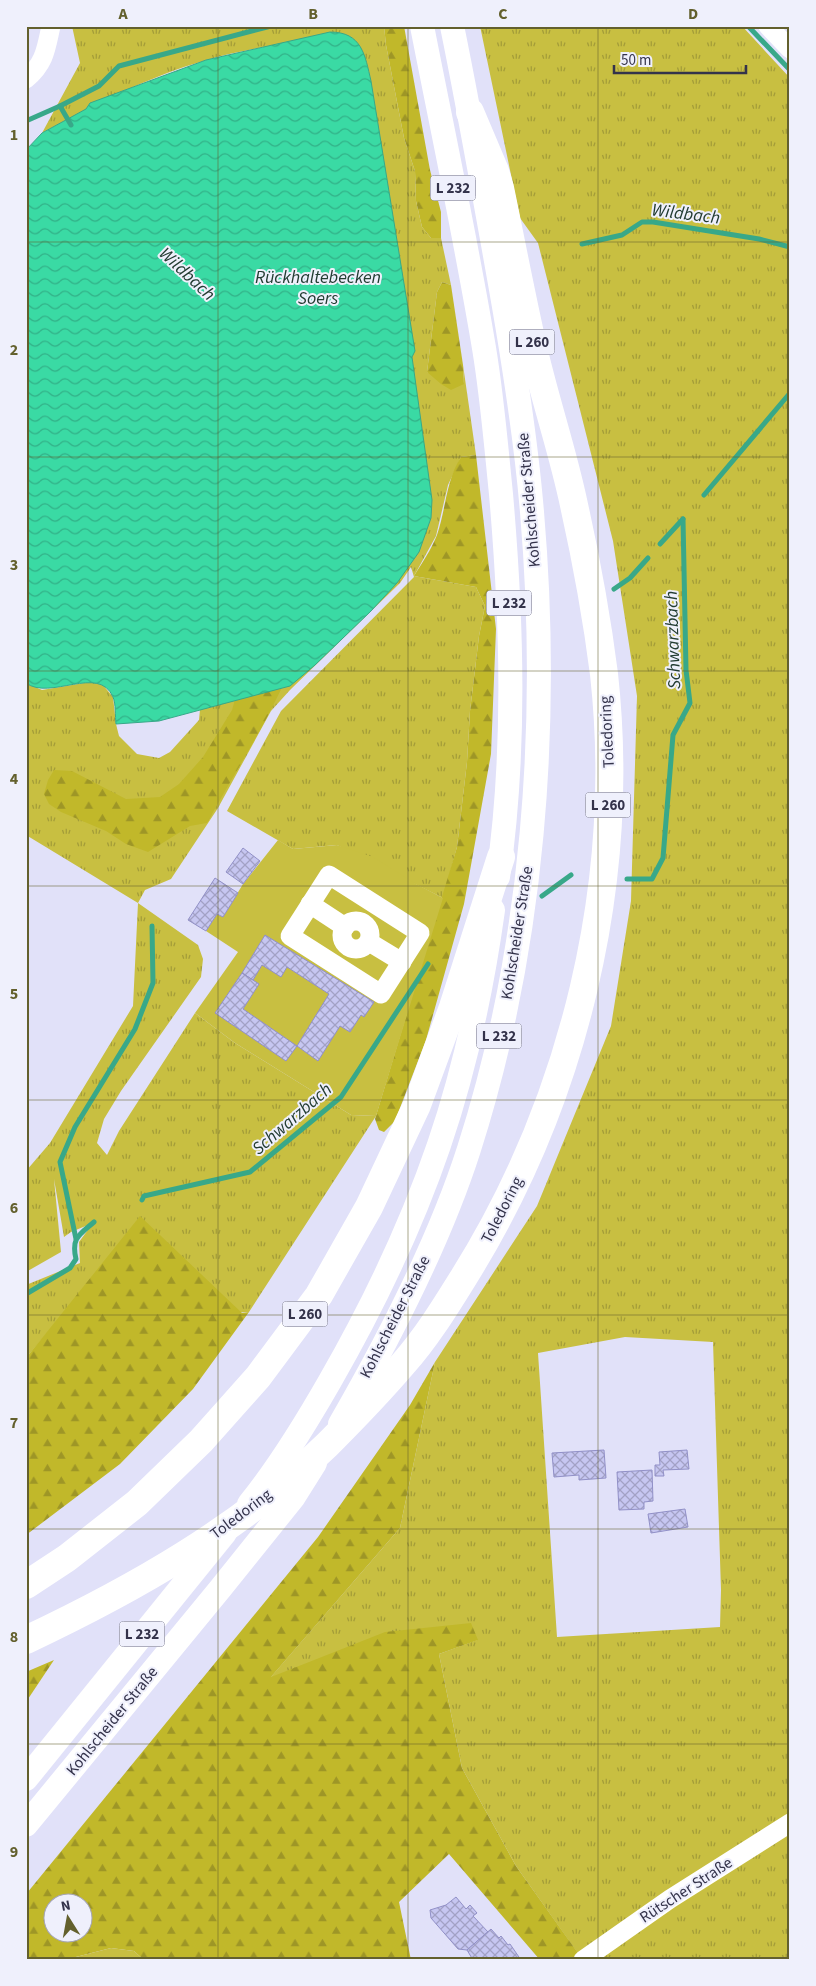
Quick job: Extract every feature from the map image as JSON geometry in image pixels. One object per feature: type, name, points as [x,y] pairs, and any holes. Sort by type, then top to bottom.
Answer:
[{"type":"highway","name":"Toledoring","points":[[26,1640],[88,1610],[158,1572],[223,1530],[282,1484],[326,1445],[398,1369],[442,1312],[485,1245],[518,1179],[546,1115],[572,1034],[591,952],[602,882],[610,778],[604,672],[574,503],[534,349],[500,188],[495,171],[470,112]]},
{"type":"highway","name":"L 260","points":[[26,1585],[67,1558],[137,1503],[201,1441],[258,1377],[319,1295],[368,1208],[417,1105],[453,1007],[501,857]]},
{"type":"main road","name":"Kohlscheider Straße","points":[[26,1779],[260,1491],[308,1418],[352,1342],[402,1239],[440,1144],[472,1026],[486,956],[501,857],[508,780],[511,683],[509,600],[496,441],[484,350],[422,26]]},
{"type":"main road","name":"Kohlscheider Straße","points":[[26,1825],[220,1590],[287,1505],[342,1422],[420,1272],[446,1211],[468,1150],[501,1029],[525,898],[530,857],[539,681],[532,513],[524,430],[510,342],[470,112],[452,26]]},
{"type":"street","points":[[26,79],[37,70],[44,58],[51,26]]},
{"type":"street","points":[[768,26],[790,49]]},
{"type":"street","points":[[329,875],[420,933],[402,962],[381,994],[290,936],[329,875]]},
{"type":"street","points":[[310,904],[345,928],[343,939],[350,948],[361,949],[369,942],[402,962]]},
{"type":"street","name":"Rütscher Straße","points":[[583,1960],[670,1899],[790,1822]]},
{"type":"green space","points":[[72,26],[384,26],[404,138],[415,171],[416,201],[422,227],[431,238],[441,238],[451,285],[442,282],[437,292],[427,372],[464,384],[463,365],[476,455],[461,457],[448,485],[436,536],[414,576],[476,587],[485,606],[479,636],[470,711],[467,762],[457,847],[443,898],[337,845],[293,849],[227,811],[281,711],[414,577],[411,567],[400,583],[290,690],[271,711],[218,808],[171,879],[145,890],[138,903],[26,835],[26,683],[42,690],[90,682],[103,685],[113,697],[119,736],[137,754],[159,758],[170,752],[199,720],[263,47],[228,54],[164,74],[102,102],[42,133],[80,63]]},
{"type":"green space","points":[[384,26],[404,26],[430,170],[441,212],[441,238],[431,238],[422,227],[416,201],[415,171],[404,138]]},
{"type":"green space","points":[[480,26],[742,26],[790,78],[790,1960],[584,1960],[516,1866],[462,1768],[439,1654],[477,1640],[470,1624],[270,1678],[400,1528],[435,1362],[537,1206],[611,1026],[631,901],[637,696],[613,541],[538,243],[520,218]],"holes":[[[625,1337],[713,1342],[721,1590],[720,1627],[557,1637],[538,1353]]]},
{"type":"green space","points":[[442,282],[451,285],[463,365],[464,384],[451,390],[427,372],[437,292]]},
{"type":"green space","points":[[476,455],[496,629],[491,754],[464,904],[426,1040],[395,1121],[384,1132],[379,1130],[375,1119],[457,847],[467,762],[470,711],[479,636],[485,606],[476,587],[414,576],[437,535],[449,485],[456,466],[461,457]]},
{"type":"green space","points":[[290,670],[261,728],[207,823],[190,826],[148,852],[126,844],[106,831],[61,812],[49,804],[44,794],[48,780],[54,770],[72,771],[126,799],[160,797],[179,784],[203,757],[232,710],[240,681]]},
{"type":"green space","points":[[278,840],[293,849],[337,845],[373,857],[416,884],[443,898],[376,1116],[351,1115],[235,1043],[195,1013],[238,952],[206,931],[217,914],[223,917],[243,884]]},
{"type":"green space","points":[[138,903],[198,945],[203,959],[201,977],[121,1091],[104,1119],[97,1143],[107,1155],[119,1131],[195,1013],[235,1043],[351,1115],[376,1116],[249,1312],[57,1321],[26,1358],[26,1285],[80,1263],[79,1242],[93,1223],[64,1237],[54,1179],[61,1252],[26,1272],[26,1171],[50,1143],[133,1006]]},
{"type":"green space","points":[[140,1216],[242,1313],[249,1312],[193,1389],[120,1464],[26,1535],[26,1358]]},
{"type":"green space","points":[[435,1362],[400,1528],[271,1677],[385,1632],[471,1623],[478,1640],[439,1654],[462,1768],[516,1866],[583,1960],[540,1960],[449,1854],[399,1902],[411,1960],[144,1960],[134,1951],[111,1948],[64,1960],[26,1960],[27,1893],[318,1537],[410,1405]]},
{"type":"green space","points":[[54,1660],[26,1702],[26,1672]]},
{"type":"green space","points":[[111,1948],[134,1951],[144,1960],[64,1960]]},
{"type":"water","name":"Rückhaltebecken Soers","points":[[330,32],[341,33],[355,41],[364,54],[371,81],[415,351],[412,357],[432,500],[431,518],[419,552],[397,583],[315,665],[290,686],[159,721],[116,724],[113,697],[106,688],[97,683],[48,688],[36,687],[26,683],[26,150],[42,133],[86,109],[90,103],[206,60]]},
{"type":"building","points":[[243,848],[260,861],[243,884],[226,872]]},
{"type":"building","points":[[215,878],[238,893],[223,917],[217,914],[206,931],[188,920]]},
{"type":"building","points":[[265,935],[374,1002],[364,1017],[361,1015],[350,1032],[340,1026],[318,1061],[297,1046],[329,994],[287,967],[281,977],[262,965],[253,980],[242,973]]},
{"type":"building","points":[[242,973],[259,984],[243,1009],[297,1046],[286,1061],[215,1013]]},
{"type":"building","points":[[604,1450],[606,1478],[579,1480],[579,1475],[554,1477],[552,1453]]},
{"type":"building","points":[[687,1450],[689,1469],[663,1470],[664,1476],[655,1476],[655,1465],[660,1465],[659,1452]]},
{"type":"building","points":[[652,1470],[653,1501],[644,1502],[644,1509],[619,1510],[617,1472]]},
{"type":"building","points":[[685,1509],[688,1527],[651,1533],[648,1514]]},
{"type":"building","points":[[456,1897],[466,1909],[470,1905],[477,1913],[473,1916],[488,1932],[467,1950],[458,1949],[431,1918],[430,1910],[446,1905]]},
{"type":"building","points":[[491,1929],[499,1938],[501,1936],[508,1945],[510,1944],[521,1960],[473,1960],[467,1950]]},
{"type":"waterway","name":"Wildbach","points":[[26,121],[99,86],[119,66],[271,26]]},
{"type":"waterway","name":"Wildbach","points":[[748,26],[790,70]]},
{"type":"waterway","name":"Wildbach","points":[[60,106],[71,125]]},
{"type":"waterway","name":"Wildbach","points":[[582,244],[622,235],[642,222],[653,222],[759,239],[790,247]]},
{"type":"waterway","name":"Schwarzbach","points":[[704,495],[790,393]]},
{"type":"waterway","points":[[660,544],[683,519]]},
{"type":"waterway","name":"Schwarzbach","points":[[627,879],[652,879],[663,858],[673,735],[690,703],[686,670],[683,519]]},
{"type":"waterway","points":[[614,589],[630,578],[648,558]]},
{"type":"waterway","name":"Schwarzbach","points":[[542,896],[571,875]]},
{"type":"waterway","points":[[76,1239],[60,1162],[75,1127],[135,1029],[153,983],[152,926]]},
{"type":"waterway","name":"Schwarzbach","points":[[142,1200],[144,1196],[250,1172],[341,1097],[428,964]]},
{"type":"waterway","name":"Schwarzbach","points":[[26,1294],[70,1268],[76,1259],[76,1241],[84,1230],[94,1222]]}]
